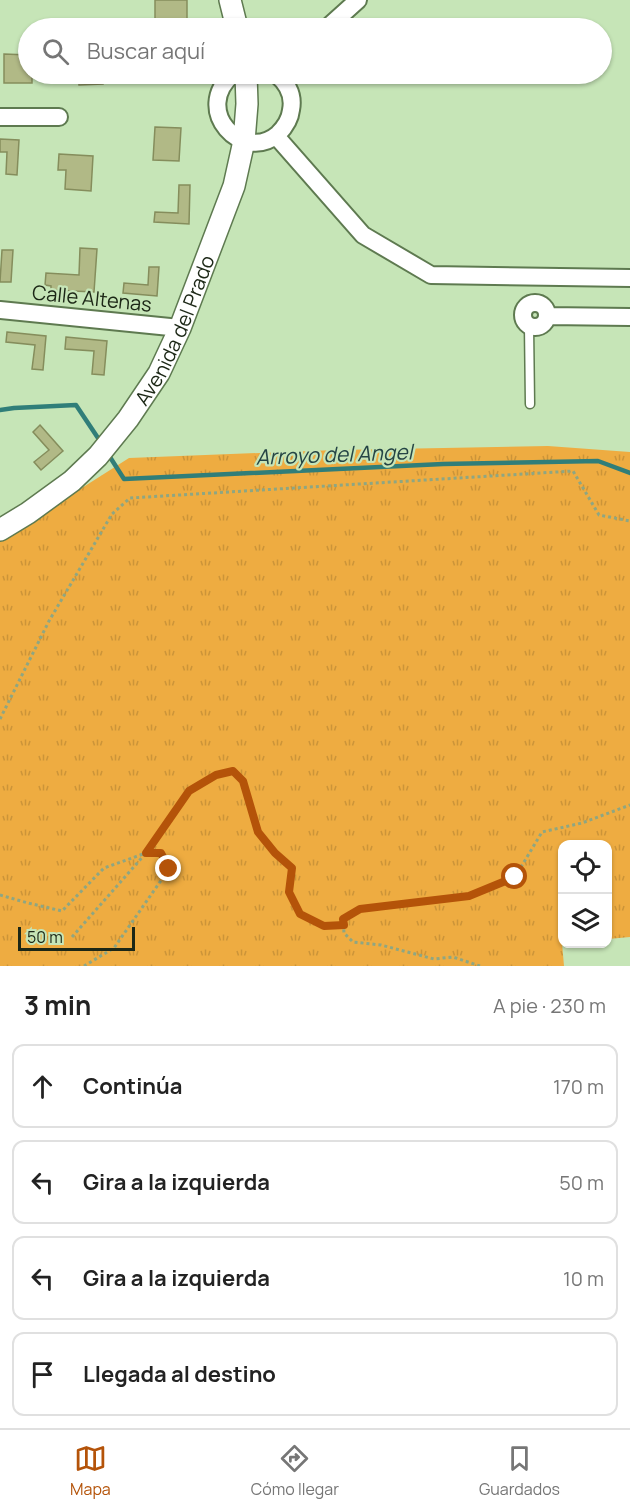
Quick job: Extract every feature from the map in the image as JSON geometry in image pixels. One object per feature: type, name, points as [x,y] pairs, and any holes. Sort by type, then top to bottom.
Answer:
[{"type":"street","points":[[230,0],[234,18]]},
{"type":"street","points":[[338,18],[358,0]]},
{"type":"street","points":[[223,84],[217,103],[224,127],[244,141],[255,142],[266,141],[276,136],[290,118],[291,94],[286,84]]},
{"type":"street","name":"Avenida del Prado","points":[[0,530],[72,481],[98,456],[128,419],[159,373],[180,328],[234,186],[244,141],[246,84]]},
{"type":"street","points":[[0,117],[59,117]]},
{"type":"street","points":[[276,136],[363,235],[431,275],[630,278]]},
{"type":"street","name":"Calle Altenas","points":[[0,310],[180,328]]},
{"type":"street","points":[[529,326],[539,327],[546,321],[547,316],[630,317]]},
{"type":"lane","points":[[529,326],[530,404]]},
{"type":"path","points":[[0,719],[50,621],[112,514],[130,498],[573,471],[598,515],[630,521]]},
{"type":"path","points":[[72,938],[146,853],[189,791],[216,775],[233,771],[243,781],[258,832],[275,853],[292,868],[289,892],[300,914],[324,926],[344,925]]},
{"type":"path","points":[[480,966],[453,957],[434,959],[381,945],[353,942],[344,933],[343,919],[360,909],[469,896],[515,877],[542,832],[582,823],[630,806]]},
{"type":"path","points":[[0,895],[62,911],[104,868],[146,853],[161,853],[169,869],[114,948],[84,966]]},
{"type":"green space","points":[[548,446],[630,452],[630,937],[612,939],[612,840],[558,840],[558,948],[562,948],[564,966],[0,966],[0,540],[129,458],[336,450]]},
{"type":"building","points":[[155,0],[187,0],[187,18],[155,18]]},
{"type":"building","points":[[4,54],[18,55],[18,83],[4,83]]},
{"type":"building","points":[[155,127],[181,128],[179,161],[153,160]]},
{"type":"building","points":[[0,139],[19,140],[17,175],[6,174],[7,152],[0,152]]},
{"type":"building","points":[[59,154],[93,156],[91,191],[65,189],[66,170],[58,170]]},
{"type":"building","points":[[179,185],[190,185],[189,224],[154,222],[155,212],[178,213]]},
{"type":"building","points":[[80,248],[97,249],[94,292],[51,290],[51,286],[45,285],[46,273],[79,275]]},
{"type":"building","points":[[2,250],[13,250],[11,282],[0,282]]},
{"type":"building","points":[[149,267],[159,267],[157,296],[123,293],[124,283],[148,285]]},
{"type":"building","points":[[7,332],[46,336],[43,370],[32,369],[35,345],[6,342]]},
{"type":"building","points":[[66,337],[107,341],[104,375],[92,374],[94,351],[65,349]]},
{"type":"building","points":[[40,425],[63,451],[41,470],[34,462],[49,450],[33,432]]},
{"type":"waterway","points":[[0,410],[76,405],[102,444]]},
{"type":"waterway","name":"Arroyo del Angel","points":[[108,454],[124,479],[443,464],[598,461],[630,473]]},
{"type":"route","points":[[169,869],[161,853],[146,853],[189,791],[216,775],[233,771],[243,781],[258,832],[275,853],[292,868],[289,892],[300,914],[324,926],[344,925],[343,919],[360,909],[469,896],[515,877]]}]
